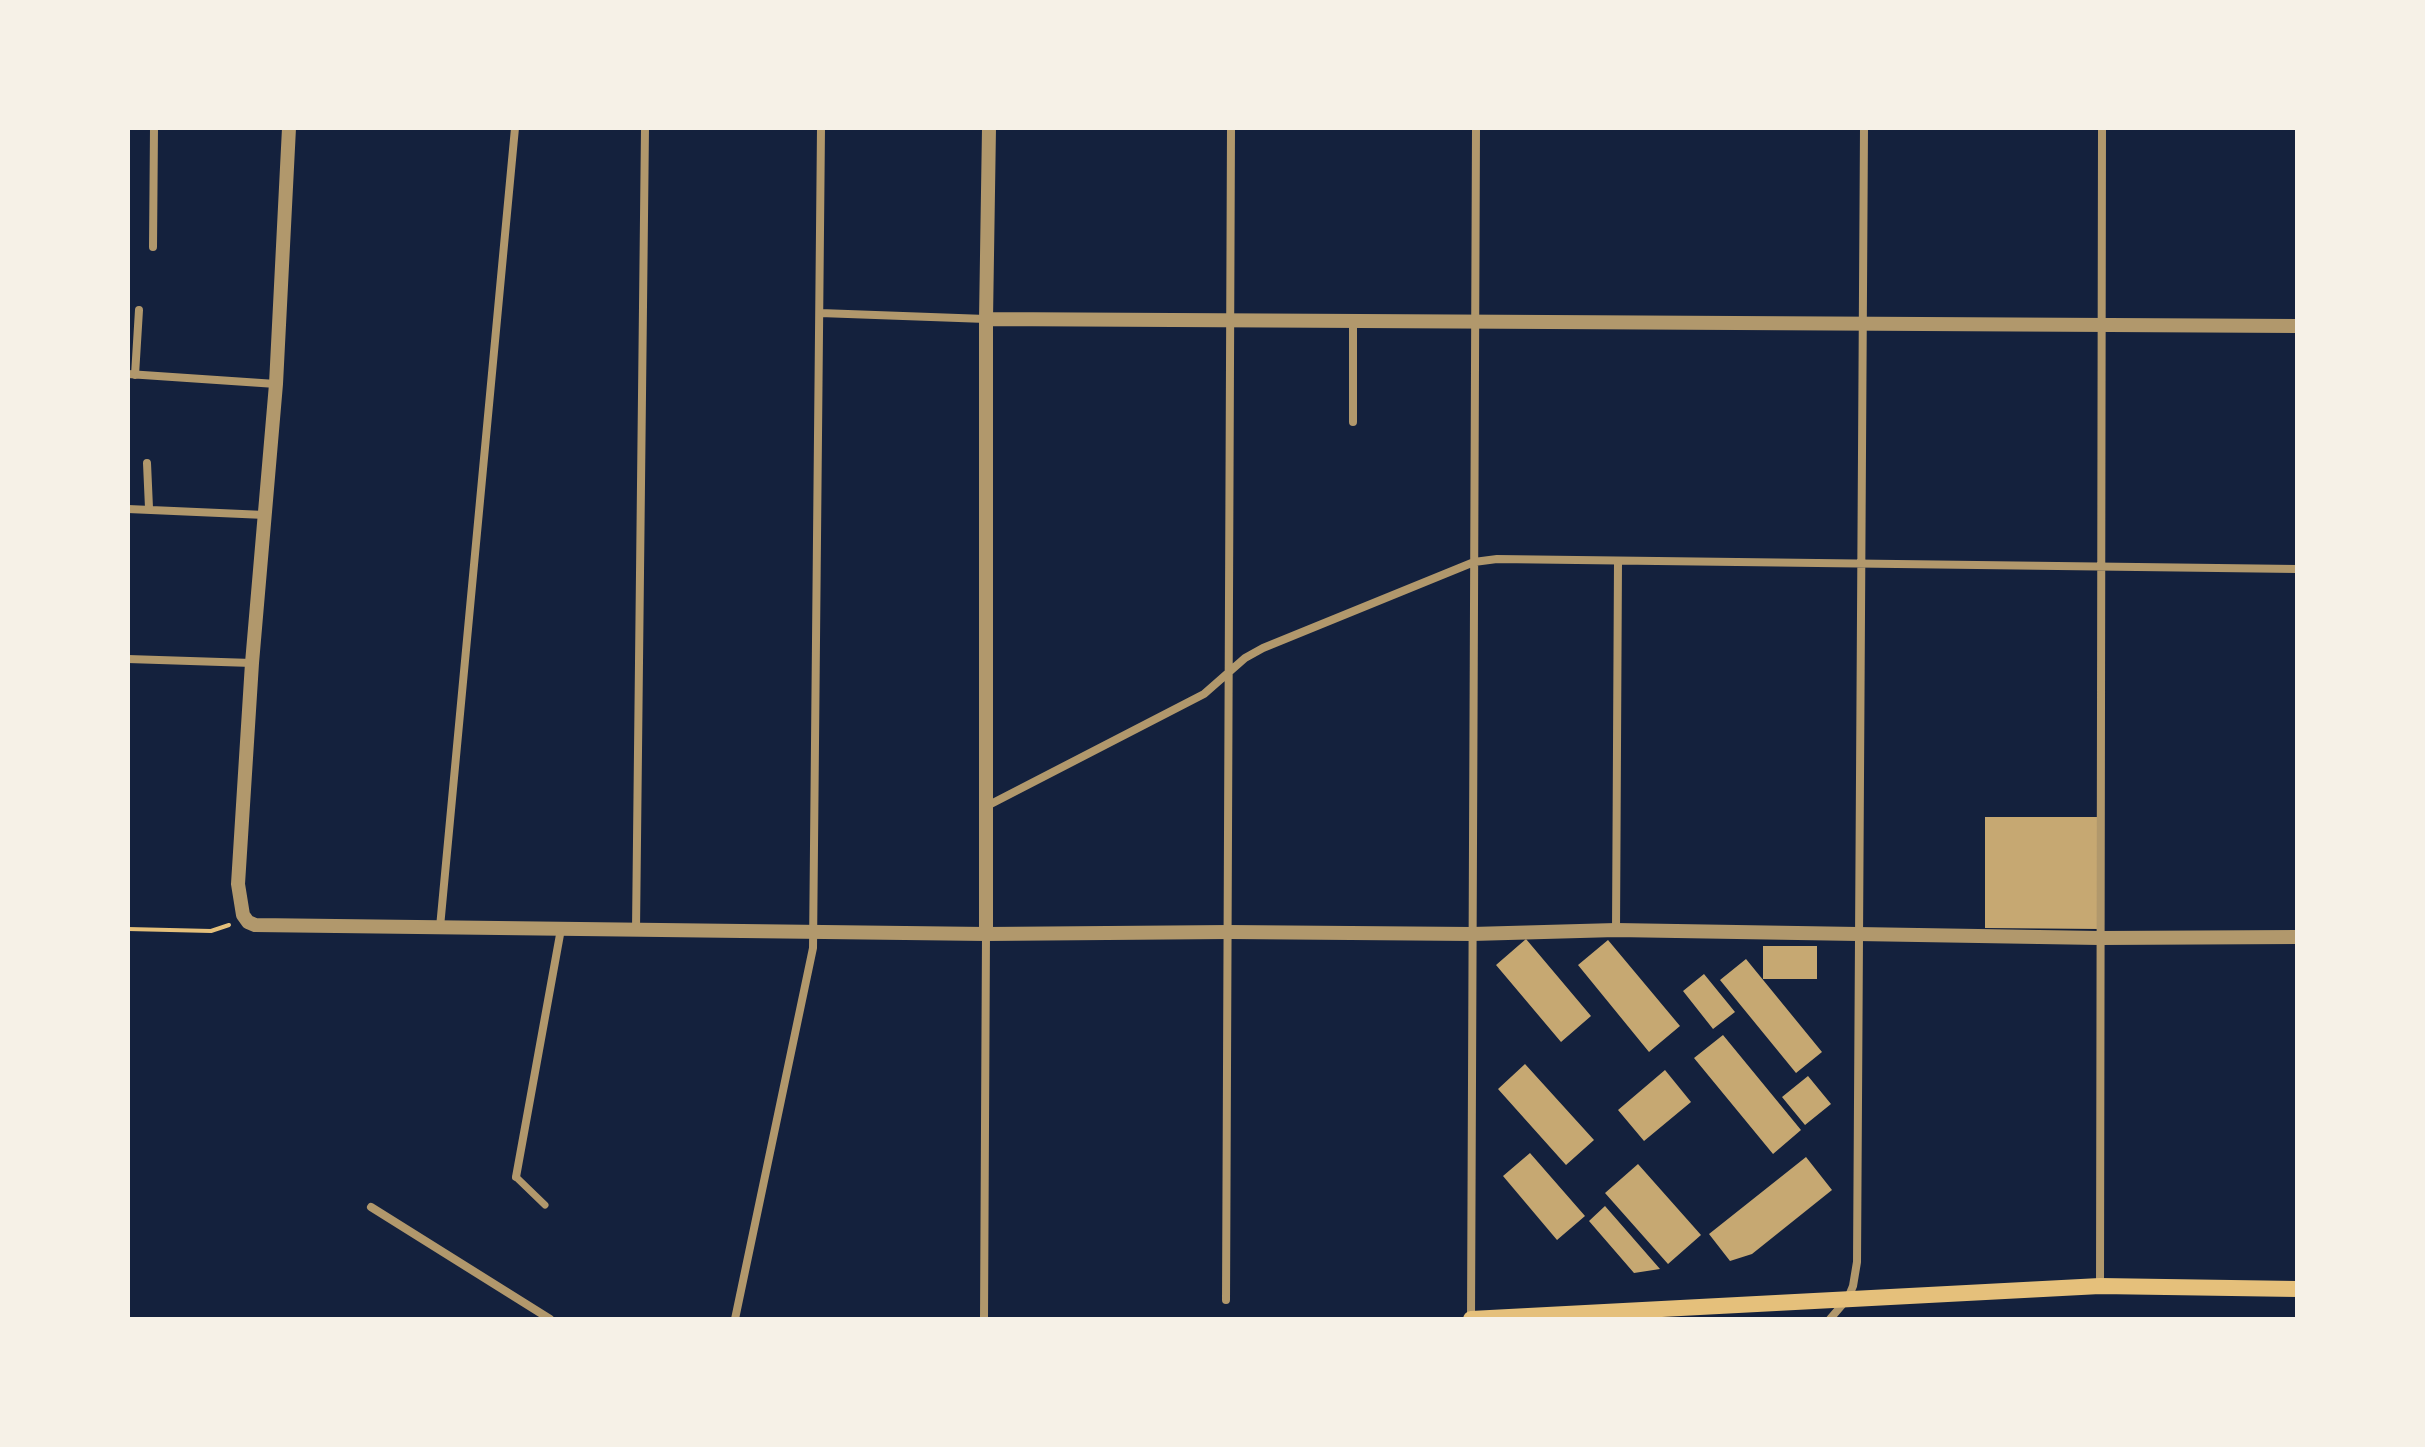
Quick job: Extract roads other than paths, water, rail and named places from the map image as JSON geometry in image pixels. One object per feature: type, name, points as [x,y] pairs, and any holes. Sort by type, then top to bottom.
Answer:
[{"type":"main road","points":[[1471,1319],[2100,1286],[2297,1289]]},
{"type":"street","points":[[153,247],[154,128]]},
{"type":"street","points":[[289,128],[276,384],[252,663],[238,884],[243,915],[255,925],[986,934],[1472,934],[1616,930],[2099,938],[2297,937]]},
{"type":"street","points":[[440,927],[515,128]]},
{"type":"street","points":[[636,929],[645,128]]},
{"type":"street","points":[[735,1319],[809,967],[813,932],[821,128]]},
{"type":"street","points":[[984,1319],[989,128]]},
{"type":"street","points":[[1226,1300],[1231,128]]},
{"type":"street","points":[[1471,1319],[1476,128]]},
{"type":"street","points":[[1830,1319],[1848,1298],[1857,1262],[1864,128]]},
{"type":"street","points":[[2100,1286],[2102,128]]},
{"type":"street","points":[[139,310],[131,375],[276,384]]},
{"type":"street","points":[[820,313],[1230,322],[2297,326]]},
{"type":"street","points":[[1353,321],[1353,422]]},
{"type":"street","points":[[147,463],[149,508]]},
{"type":"street","points":[[128,509],[265,515]]},
{"type":"street","points":[[985,807],[1204,694],[1229,670],[1263,648],[1474,562],[1497,559],[2297,569]]},
{"type":"street","points":[[1616,930],[1618,561]]},
{"type":"street","points":[[128,659],[252,663]]},
{"type":"street","points":[[545,1205],[516,1177],[561,929]]},
{"type":"street","points":[[371,1207],[550,1319]]}]
